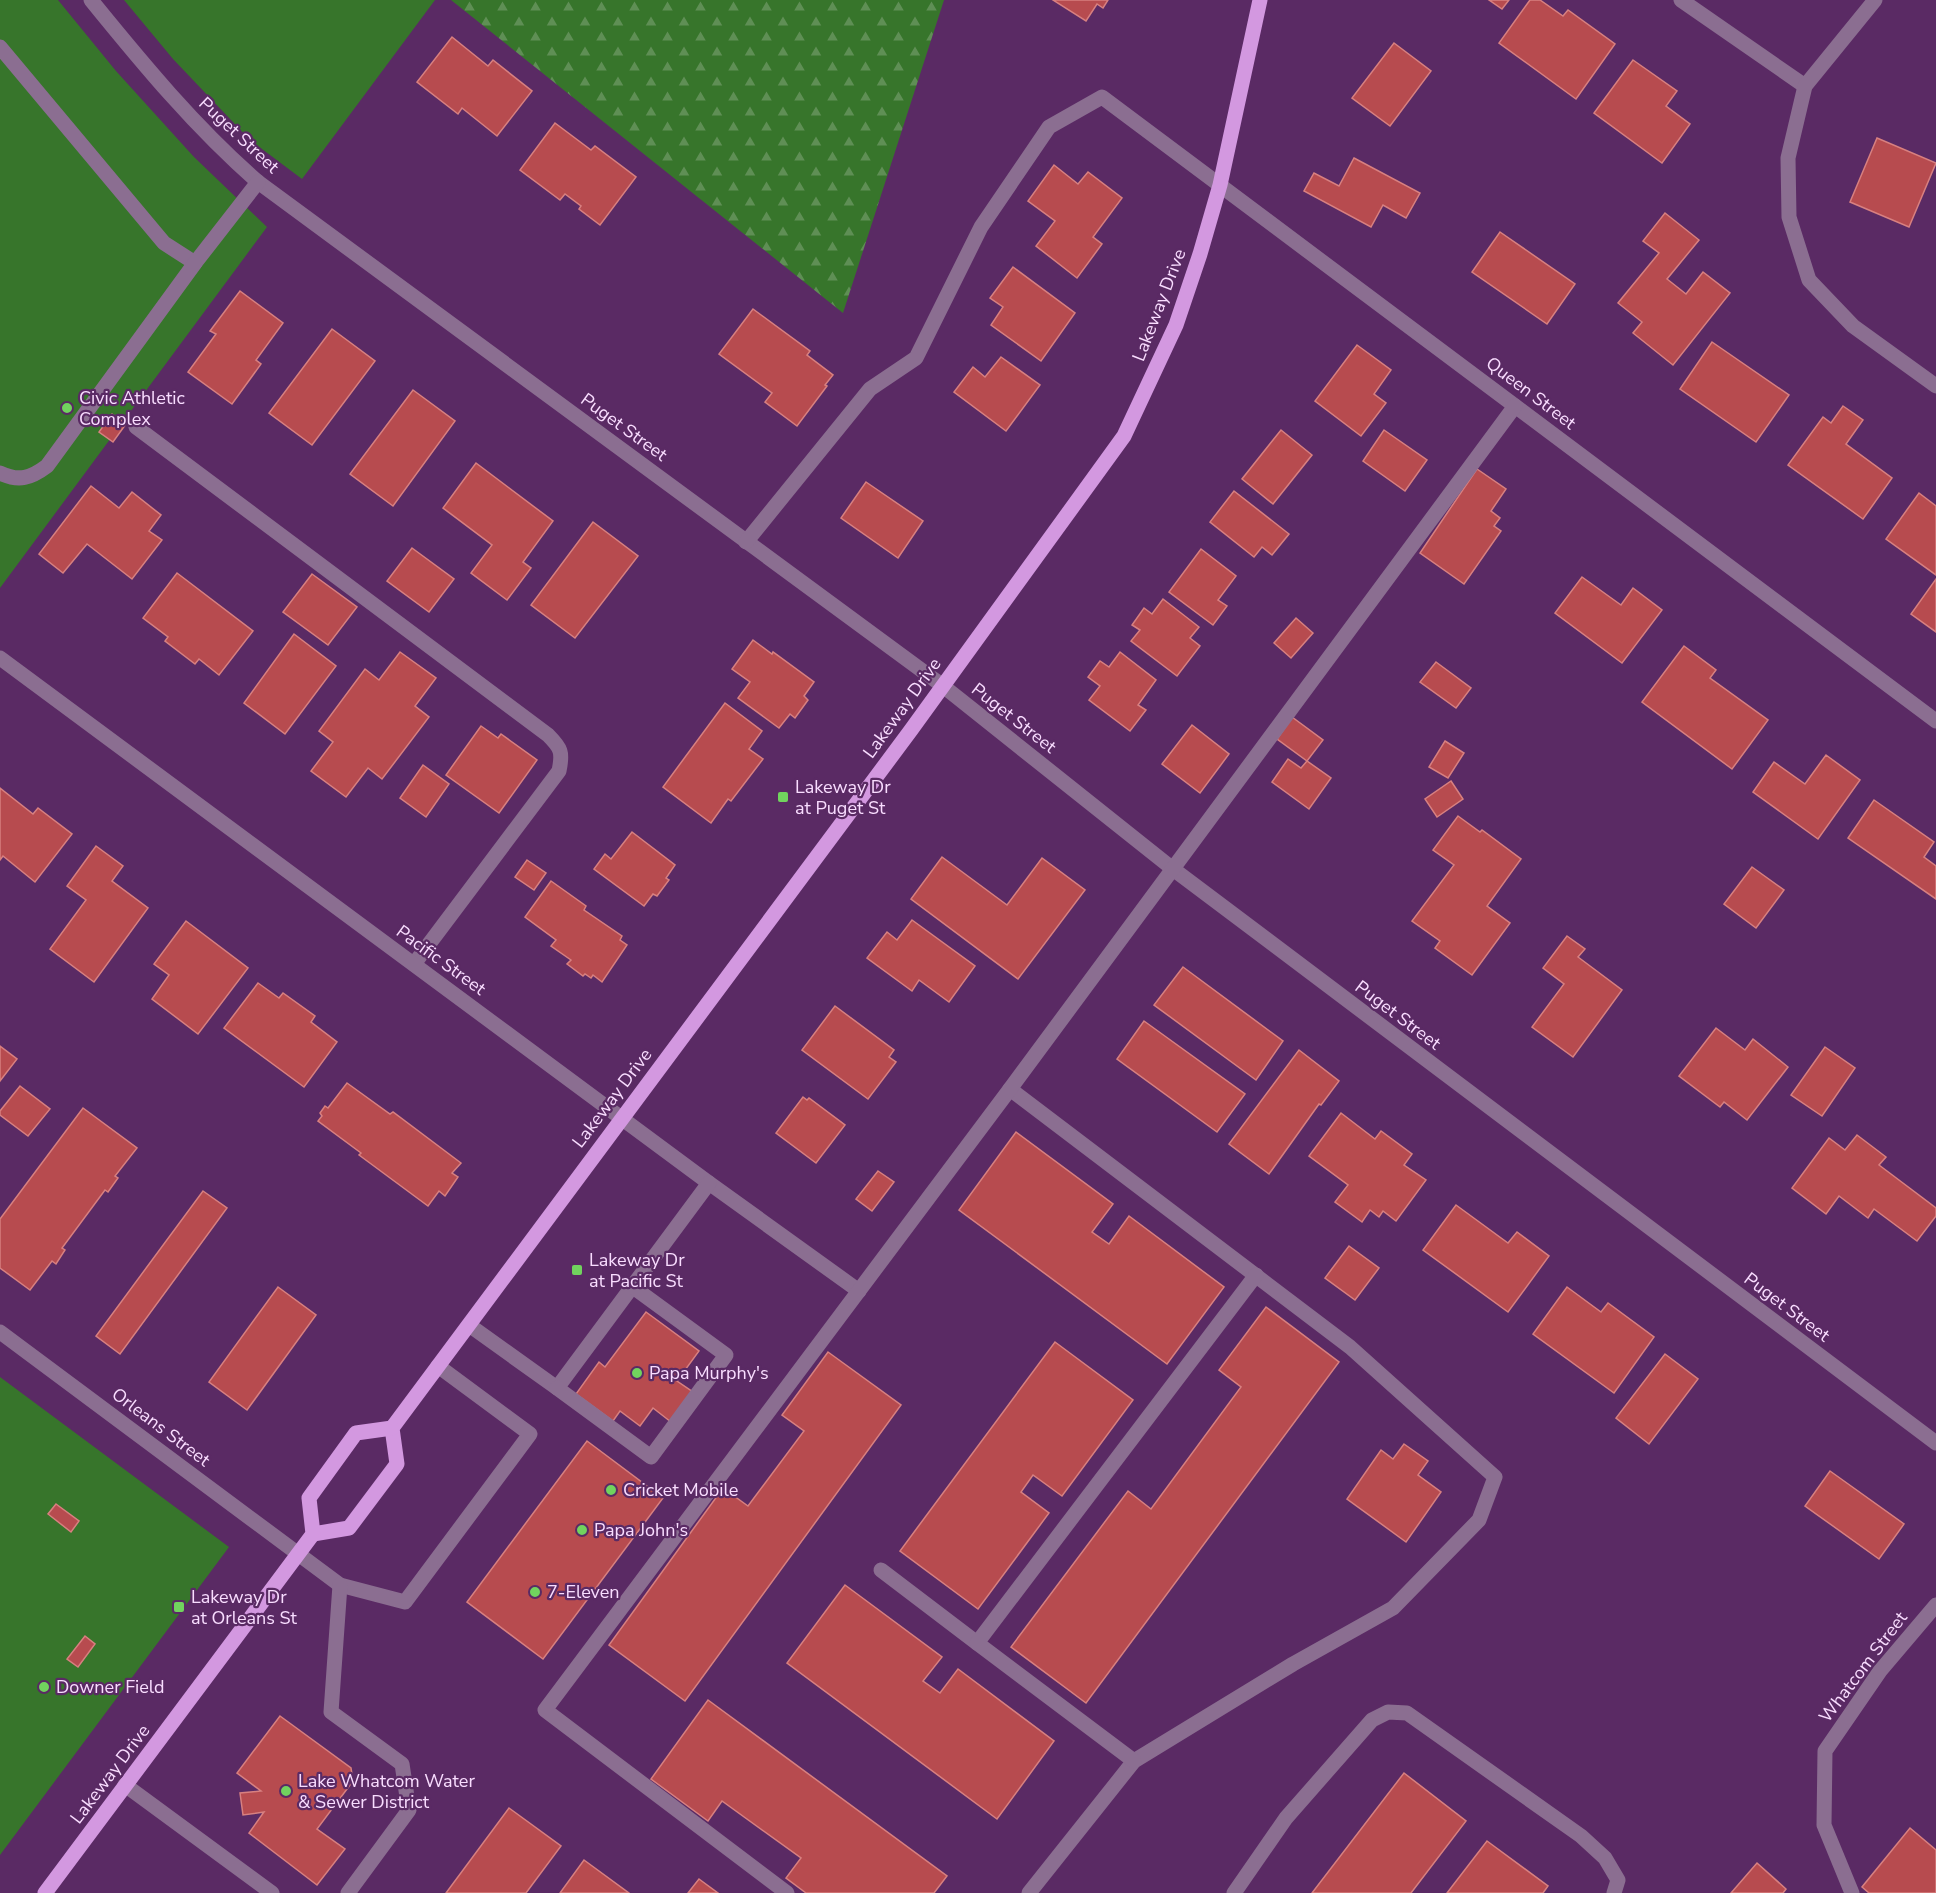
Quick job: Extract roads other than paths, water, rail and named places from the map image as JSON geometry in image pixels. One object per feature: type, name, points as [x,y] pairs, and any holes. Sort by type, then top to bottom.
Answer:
[{"type":"main road","name":"Lakeway Drive","points":[[392,1428],[943,686],[1124,436],[1176,325],[1200,254],[1220,185],[1260,0]]},
{"type":"main road","points":[[392,1428],[397,1464],[350,1528],[313,1534],[309,1498],[356,1433],[392,1428]]},
{"type":"main road","name":"Lakeway Drive","points":[[45,1893],[313,1534]]},
{"type":"street","name":"Puget Street","points":[[91,0],[182,110],[258,182],[943,686],[1173,869],[1936,1443]]},
{"type":"street","points":[[1681,0],[1805,86]]},
{"type":"street","points":[[1875,0],[1805,86],[1788,158],[1789,218],[1809,280],[1852,326],[1936,386]]},
{"type":"street","points":[[0,47],[164,243],[195,263]]},
{"type":"street","name":"Queen Street","points":[[746,542],[870,389],[916,358],[981,227],[1049,127],[1102,97],[1936,721]]},
{"type":"street","points":[[0,473],[18,479],[33,477],[47,466],[195,263],[258,182]]},
{"type":"street","points":[[787,1893],[545,1710],[1010,1089],[1515,406]]},
{"type":"street","points":[[136,427],[548,735],[559,746],[562,757],[559,771],[414,964]]},
{"type":"street","name":"Pacific Street","points":[[0,658],[709,1183],[859,1291]]},
{"type":"street","points":[[1010,1089],[1350,1347],[1495,1477],[1479,1520],[1393,1608],[1134,1761],[1029,1893]]},
{"type":"street","points":[[557,1389],[709,1183]]},
{"type":"street","points":[[977,1643],[1256,1275]]},
{"type":"street","points":[[469,1324],[651,1457],[726,1355],[633,1287]]},
{"type":"street","name":"Orleans Street","points":[[0,1332],[340,1585]]},
{"type":"street","points":[[348,1893],[409,1810],[402,1764],[331,1712],[340,1585],[405,1602],[530,1434],[438,1366]]},
{"type":"street","points":[[881,1570],[1134,1761]]},
{"type":"street","name":"Whatcom Street","points":[[1852,1893],[1824,1825],[1826,1751],[1880,1671],[1936,1605]]},
{"type":"street","points":[[1234,1893],[1286,1818],[1372,1720],[1388,1712],[1407,1713],[1581,1836],[1605,1858],[1618,1880],[1614,1893]]},
{"type":"street","points":[[125,1785],[272,1893]]},
{"type":"place","name":"Civic Athletic Complex","points":[[67,408]]},
{"type":"place","name":"Lakeway Dr at Puget St","points":[[783,797]]},
{"type":"place","name":"Lakeway Dr at Pacific St","points":[[577,1270]]},
{"type":"place","name":"Papa Murphy's","points":[[637,1373]]},
{"type":"place","name":"Cricket Mobile","points":[[611,1490]]},
{"type":"place","name":"Papa John's","points":[[582,1530]]},
{"type":"place","name":"7-Eleven","points":[[535,1592]]},
{"type":"place","name":"Lakeway Dr at Orleans St","points":[[179,1607]]},
{"type":"place","name":"Downer Field","points":[[44,1687]]},
{"type":"place","name":"Lake Whatcom Water & Sewer District","points":[[286,1791]]}]
